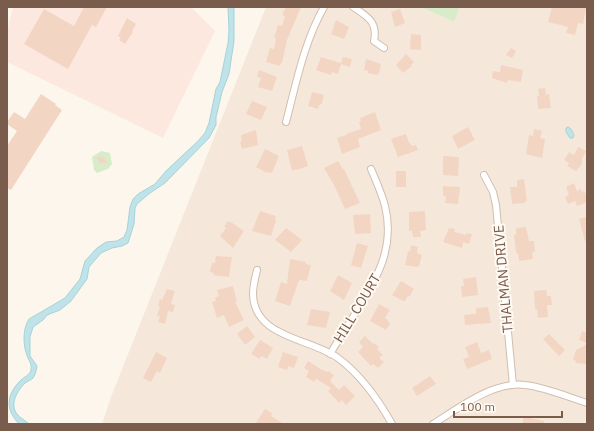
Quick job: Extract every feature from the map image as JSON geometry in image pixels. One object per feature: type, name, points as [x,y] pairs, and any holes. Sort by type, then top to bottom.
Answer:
[{"type":"street","points":[[286,122],[312,31],[324,7]]},
{"type":"street","points":[[353,7],[372,22],[376,30],[374,41],[384,48]]},
{"type":"street","name":"HILL COURT","points":[[330,354],[374,284],[384,259],[387,238],[386,214],[382,196],[371,169]]},
{"type":"street","name":"THALMAN DRIVE","points":[[484,175],[493,192],[496,205],[513,385]]},
{"type":"street","name":"HILL COURT","points":[[257,270],[254,298],[258,311],[265,322],[280,334],[313,345],[343,363],[365,384],[392,424]]},
{"type":"street","points":[[434,424],[484,394],[501,387],[513,385],[535,387],[587,403]]},
{"type":"shaded area","points":[[13,7],[191,7],[215,31],[163,138],[7,62],[7,32]]},
{"type":"shaded area","points":[[266,7],[421,7],[454,22],[460,7],[587,7],[587,424],[102,424],[111,397]]},
{"type":"green space","points":[[421,7],[460,7],[454,22]]},
{"type":"green space","points":[[101,151],[110,153],[112,164],[108,169],[97,173],[94,170],[92,157]]},
{"type":"water","points":[[228,7],[234,7],[234,41],[229,74],[222,92],[216,117],[216,125],[209,138],[165,183],[137,204],[135,208],[134,224],[128,243],[101,253],[89,267],[87,279],[71,301],[60,310],[47,315],[33,327],[30,337],[30,356],[37,366],[36,372],[33,378],[25,383],[20,389],[14,402],[17,414],[29,424],[19,424],[11,413],[9,402],[12,391],[31,370],[31,365],[26,354],[24,344],[25,328],[29,319],[65,298],[80,279],[85,261],[97,248],[106,242],[117,241],[124,237],[127,230],[130,207],[133,199],[138,194],[155,184],[166,171],[205,133],[209,123],[216,89],[220,82],[228,43]]},
{"type":"water","points":[[568,127],[574,135],[573,138],[570,138],[566,132],[566,128]]},
{"type":"building","points":[[84,7],[107,7],[96,27],[92,25],[68,69],[24,44],[44,9],[74,26]]},
{"type":"building","points":[[286,7],[301,7],[287,40],[280,66],[266,62],[270,48],[274,49],[276,38],[274,38],[278,25],[282,26],[285,16],[282,15]]},
{"type":"building","points":[[552,7],[586,7],[583,24],[578,23],[575,35],[566,33],[568,27],[548,22]]},
{"type":"building","points":[[400,9],[405,23],[395,27],[391,12]]},
{"type":"building","points":[[127,18],[136,24],[132,31],[133,32],[125,44],[119,40],[121,38],[118,36]]},
{"type":"building","points":[[336,20],[349,27],[344,39],[331,34]]},
{"type":"building","points":[[411,34],[421,35],[421,50],[410,49]]},
{"type":"building","points":[[511,48],[516,51],[512,58],[506,55]]},
{"type":"building","points":[[406,54],[414,62],[411,65],[412,66],[403,73],[396,65]]},
{"type":"building","points":[[321,57],[341,63],[343,57],[352,59],[350,67],[341,64],[338,74],[332,72],[331,75],[316,70]]},
{"type":"building","points":[[366,59],[381,64],[379,74],[368,73],[368,71],[364,70]]},
{"type":"building","points":[[501,65],[523,70],[521,82],[508,80],[507,83],[492,78],[493,71],[500,72]]},
{"type":"building","points":[[259,70],[277,77],[272,91],[258,87],[261,78],[257,77]]},
{"type":"building","points":[[545,88],[546,95],[549,94],[551,108],[538,109],[538,89]]},
{"type":"building","points":[[312,92],[324,95],[322,103],[319,105],[318,109],[308,106]]},
{"type":"building","points":[[41,94],[62,110],[11,190],[7,188],[7,146],[17,131],[7,124],[7,122],[14,112],[25,119]]},
{"type":"building","points":[[252,101],[267,107],[261,120],[246,114]]},
{"type":"building","points":[[375,112],[381,130],[358,139],[360,147],[342,154],[337,138],[361,129],[359,122],[361,121],[360,118]]},
{"type":"building","points":[[468,127],[475,140],[458,149],[452,136]]},
{"type":"building","points":[[534,129],[542,131],[540,138],[545,139],[542,158],[526,154],[529,135],[533,136]]},
{"type":"building","points":[[256,130],[258,145],[242,149],[240,142],[242,141],[241,135]]},
{"type":"building","points":[[406,134],[409,143],[412,146],[416,145],[418,150],[398,157],[391,139]]},
{"type":"building","points":[[302,146],[308,166],[292,171],[287,150]]},
{"type":"building","points":[[578,147],[586,151],[582,159],[582,164],[576,171],[567,166],[569,163],[564,160],[569,152],[574,155]]},
{"type":"building","points":[[265,149],[279,156],[272,173],[267,173],[256,167]]},
{"type":"building","points":[[443,156],[459,157],[458,176],[443,175]]},
{"type":"building","points":[[96,157],[103,157],[107,163],[100,163]]},
{"type":"building","points":[[338,161],[344,169],[360,203],[345,209],[324,168]]},
{"type":"building","points":[[396,171],[406,171],[406,187],[396,187]]},
{"type":"building","points":[[524,179],[527,201],[525,201],[525,203],[512,204],[510,187],[517,187],[517,180]]},
{"type":"building","points":[[574,183],[577,191],[581,189],[587,196],[587,202],[577,206],[575,201],[568,204],[565,197],[569,195],[566,187]]},
{"type":"building","points":[[443,186],[460,187],[458,204],[445,203],[446,196],[443,196]]},
{"type":"building","points":[[260,211],[276,216],[271,236],[252,231]]},
{"type":"building","points":[[425,211],[426,230],[420,231],[421,237],[413,237],[412,231],[409,231],[409,212]]},
{"type":"building","points":[[370,214],[371,233],[355,234],[353,215]]},
{"type":"building","points":[[587,217],[587,241],[585,241],[579,219]]},
{"type":"building","points":[[228,221],[244,231],[233,248],[220,236],[226,228],[224,226]]},
{"type":"building","points":[[526,227],[529,241],[534,241],[535,252],[532,252],[533,259],[519,261],[518,253],[516,253],[514,235],[516,235],[516,228]]},
{"type":"building","points":[[286,228],[302,240],[291,252],[275,240]]},
{"type":"building","points":[[449,228],[455,229],[454,232],[466,235],[466,233],[472,234],[469,244],[463,242],[462,248],[443,242]]},
{"type":"building","points":[[357,243],[368,246],[361,268],[351,265]]},
{"type":"building","points":[[411,245],[418,247],[417,253],[422,255],[419,266],[417,267],[405,265]]},
{"type":"building","points":[[216,256],[232,257],[229,277],[213,275],[214,273],[210,272],[212,263],[215,263]]},
{"type":"building","points":[[290,259],[306,262],[306,264],[311,265],[307,281],[299,280],[290,306],[275,301],[281,282],[287,284]]},
{"type":"building","points":[[338,275],[352,283],[344,300],[330,291]]},
{"type":"building","points":[[476,277],[478,295],[462,297],[461,286],[464,286],[463,279]]},
{"type":"building","points":[[401,281],[414,289],[405,301],[392,295]]},
{"type":"building","points":[[233,286],[237,302],[235,302],[244,320],[229,327],[224,315],[217,318],[212,302],[216,301],[215,298],[219,296],[217,290]]},
{"type":"building","points":[[167,289],[175,291],[171,304],[175,305],[173,312],[168,311],[165,324],[158,322],[160,316],[157,316],[160,307],[158,306],[160,299],[162,300]]},
{"type":"building","points":[[546,290],[547,296],[551,296],[552,305],[547,305],[548,317],[538,318],[537,309],[535,309],[534,291]]},
{"type":"building","points":[[379,304],[390,310],[385,318],[390,324],[386,330],[370,321]]},
{"type":"building","points":[[488,307],[491,323],[465,325],[464,315],[476,314],[476,308]]},
{"type":"building","points":[[311,309],[330,312],[326,328],[307,325]]},
{"type":"building","points":[[247,326],[255,337],[245,345],[237,334]]},
{"type":"building","points":[[582,331],[587,333],[587,343],[579,340]]},
{"type":"building","points":[[549,334],[565,350],[559,356],[543,339]]},
{"type":"building","points":[[365,336],[373,344],[374,343],[379,347],[377,349],[383,355],[379,358],[384,362],[378,368],[373,364],[371,366],[358,352],[363,347],[359,342]]},
{"type":"building","points":[[260,340],[273,348],[267,359],[261,356],[260,359],[251,354]]},
{"type":"building","points":[[477,342],[481,353],[489,350],[492,359],[467,369],[463,359],[469,357],[465,347]]},
{"type":"building","points":[[587,344],[587,364],[575,363],[576,361],[573,360],[576,350]]},
{"type":"building","points":[[156,352],[167,358],[160,373],[157,371],[151,382],[143,378]]},
{"type":"building","points":[[283,352],[298,357],[294,368],[288,366],[287,370],[278,367]]},
{"type":"building","points":[[308,361],[322,370],[328,371],[334,375],[330,381],[339,390],[344,385],[355,396],[346,405],[342,400],[339,403],[328,391],[331,388],[316,379],[314,382],[306,377],[309,371],[304,368]]},
{"type":"building","points":[[430,376],[436,384],[417,396],[412,388]]},
{"type":"building","points":[[265,409],[272,413],[271,416],[284,424],[255,424]]},
{"type":"building","points":[[524,417],[544,421],[544,424],[522,424]]}]
